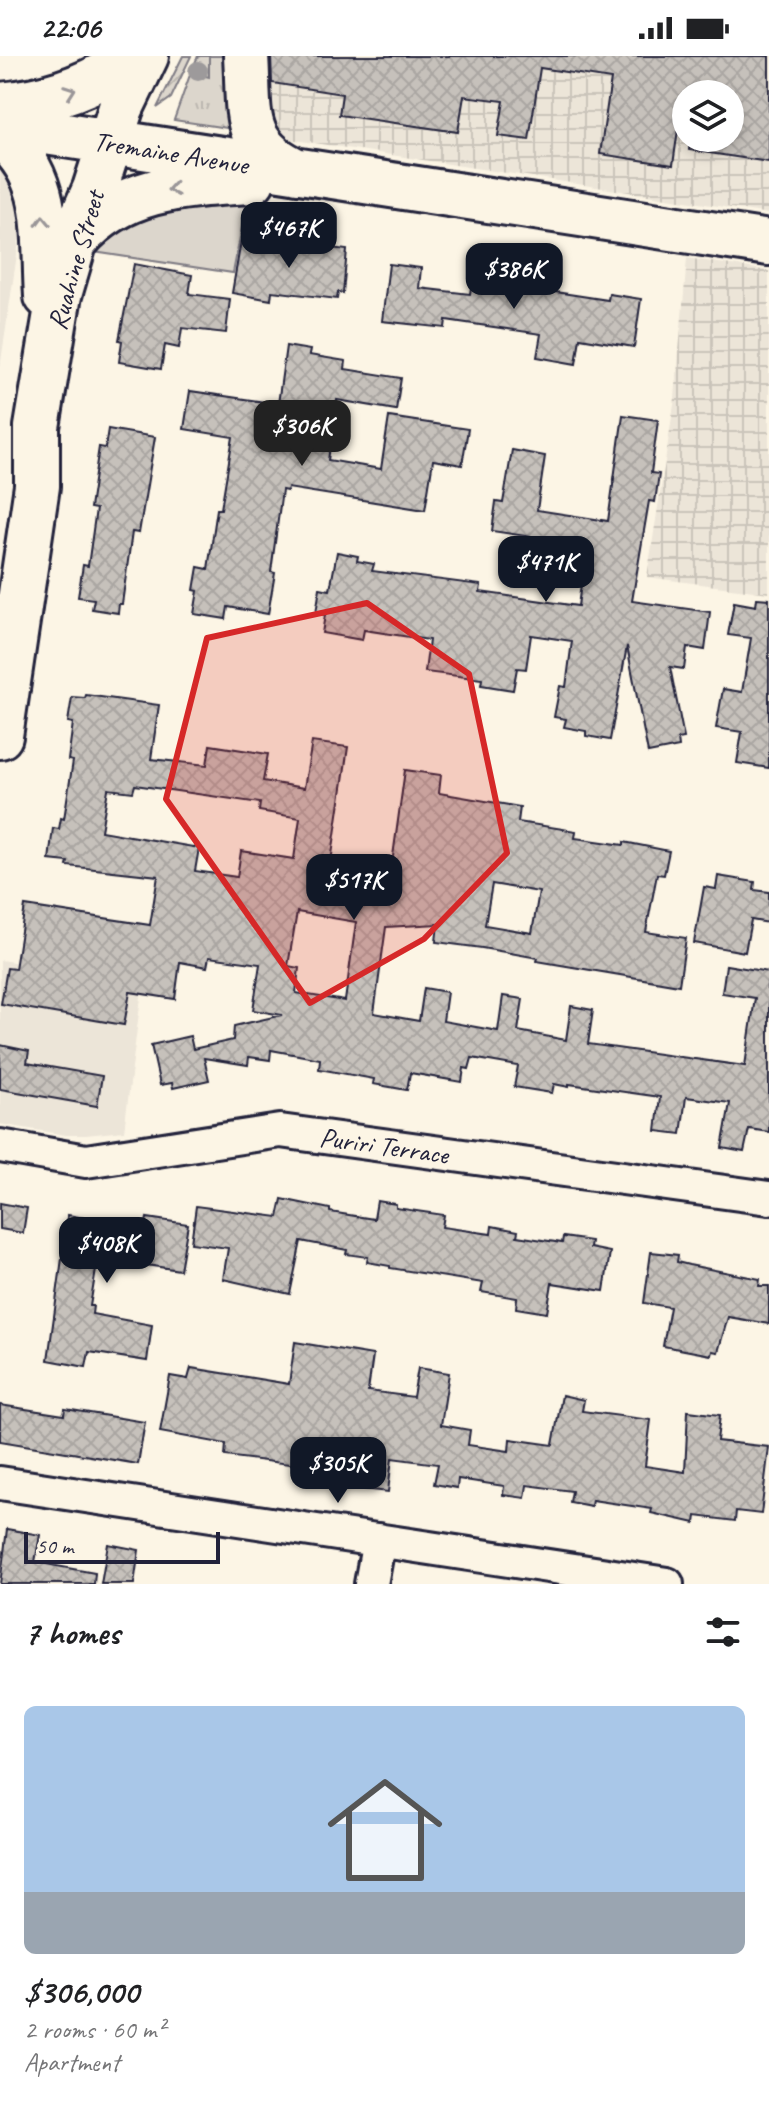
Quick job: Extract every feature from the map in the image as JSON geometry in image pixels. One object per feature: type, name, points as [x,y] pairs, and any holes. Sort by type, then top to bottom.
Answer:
[{"type":"main road","points":[[0,105],[65,93],[110,73],[132,56]]},
{"type":"main road","name":"Ruahine Street","points":[[0,736],[37,486],[37,427],[59,295],[121,108],[146,56]]},
{"type":"main road","points":[[246,56],[251,131],[279,163],[316,174]]},
{"type":"main road","name":"Tremaine Avenue","points":[[0,125],[769,243]]},
{"type":"main road","points":[[0,135],[22,155],[41,196],[50,354]]},
{"type":"main road","points":[[75,241],[110,209],[153,192],[316,174]]},
{"type":"main road","name":"Ruahine Street","points":[[0,566],[14,477],[37,427]]},
{"type":"street","name":"Puriri Terrace","points":[[0,1146],[86,1161],[280,1131],[769,1198]]},
{"type":"street","points":[[0,1483],[667,1584]]},
{"type":"street","points":[[371,1584],[379,1540]]},
{"type":"highlighted area","points":[[367,603],[469,674],[507,853],[424,939],[310,1003],[166,799],[207,638]]},
{"type":"shaded area","points":[[269,56],[769,56],[769,214],[276,137]]},
{"type":"shaded area","points":[[0,169],[25,201],[0,368]]},
{"type":"shaded area","points":[[687,258],[769,271],[769,593],[647,577],[675,398]]},
{"type":"shaded area","points":[[0,960],[143,981],[124,1131],[66,1135],[0,1124]]},
{"type":"green space","points":[[183,56],[191,56],[171,98],[157,108]]},
{"type":"green space","points":[[198,56],[209,56],[209,77],[191,72]]},
{"type":"green space","points":[[209,56],[238,56],[234,129],[174,120],[191,72],[209,76]]},
{"type":"green space","points":[[248,196],[233,273],[94,252],[144,212]]},
{"type":"building","points":[[271,56],[769,56],[769,162],[702,152],[744,152],[744,80],[672,80],[673,165],[600,154],[611,79],[540,68],[529,140],[498,136],[504,101],[464,96],[458,132],[339,115],[342,94],[272,83]]},
{"type":"building","points":[[262,240],[347,250],[343,293],[338,292],[337,299],[272,291],[271,300],[232,293],[241,241],[261,245]]},
{"type":"building","points":[[134,264],[192,275],[189,294],[230,299],[226,333],[182,328],[179,348],[165,345],[161,369],[119,362],[122,341],[119,340]]},
{"type":"building","points":[[389,264],[421,268],[419,288],[470,294],[474,268],[517,275],[516,286],[608,300],[609,294],[641,299],[634,347],[580,338],[576,364],[537,357],[541,334],[446,320],[445,328],[382,321]]},
{"type":"building","points":[[286,346],[310,350],[309,355],[346,361],[345,369],[401,378],[396,410],[337,400],[328,460],[381,469],[389,417],[468,429],[462,465],[433,460],[425,510],[288,488],[287,491],[282,490],[268,614],[228,607],[226,619],[194,614],[198,567],[208,569],[233,437],[184,429],[190,391],[278,404]]},
{"type":"building","points":[[623,415],[658,420],[651,473],[659,474],[655,502],[649,501],[632,601],[710,612],[705,650],[687,647],[684,669],[670,667],[684,738],[678,739],[679,747],[648,753],[627,646],[610,740],[586,736],[586,731],[564,727],[566,719],[554,717],[560,686],[566,687],[572,641],[531,635],[526,669],[517,668],[513,690],[481,685],[482,679],[425,672],[429,640],[364,630],[362,640],[322,633],[325,615],[316,613],[320,588],[330,590],[337,552],[358,556],[357,561],[374,564],[372,571],[481,585],[480,592],[578,606],[584,562],[557,557],[559,541],[492,531],[496,502],[503,503],[512,450],[545,456],[537,510],[608,521]]},
{"type":"building","points":[[108,429],[155,437],[139,533],[132,532],[122,604],[119,604],[118,613],[92,609],[94,599],[78,597],[83,565],[88,566],[96,509],[90,508],[99,447],[105,448]]},
{"type":"building","points":[[757,598],[769,599],[769,768],[737,763],[742,732],[716,728],[723,689],[742,692],[751,638],[728,635],[734,602],[756,606]]},
{"type":"building","points":[[86,695],[159,705],[151,759],[207,765],[210,745],[268,754],[263,781],[304,788],[312,742],[348,747],[328,882],[390,878],[405,770],[441,775],[439,793],[520,807],[518,822],[576,831],[575,838],[624,845],[624,842],[669,851],[664,875],[657,874],[646,932],[686,938],[679,985],[436,942],[438,924],[386,927],[374,1013],[419,1021],[424,988],[447,992],[443,1021],[498,1031],[503,996],[523,999],[518,1031],[566,1040],[571,1006],[593,1010],[588,1044],[745,1066],[755,998],[722,993],[726,965],[769,972],[769,1132],[749,1129],[744,1152],[722,1148],[730,1103],[686,1097],[681,1134],[656,1131],[660,1097],[569,1084],[569,1087],[554,1084],[552,1093],[514,1087],[518,1066],[472,1058],[469,1069],[464,1068],[462,1082],[410,1073],[407,1090],[373,1084],[374,1079],[319,1069],[320,1059],[271,1050],[270,1060],[249,1057],[248,1065],[204,1058],[209,1080],[173,1088],[172,1083],[160,1085],[151,1045],[190,1036],[193,1049],[233,1040],[234,1026],[282,1015],[253,1010],[260,964],[209,957],[207,967],[180,962],[175,999],[130,992],[124,1025],[1,1004],[7,968],[15,969],[25,906],[150,925],[158,876],[67,866],[68,862],[49,860],[53,828],[59,829],[61,818],[64,819],[73,761],[68,760],[73,723],[68,722],[72,697],[85,698]],"holes":[[[135,785],[260,803],[259,811],[300,818],[294,859],[241,851],[237,877],[195,871],[199,848],[101,831],[108,789],[133,792]],[[492,884],[539,892],[532,933],[485,925]],[[297,912],[356,922],[345,1001],[296,993],[299,968],[288,966]]]},
{"type":"building","points":[[718,876],[755,882],[754,890],[769,892],[769,923],[751,920],[745,952],[694,943],[704,887],[716,889]]},
{"type":"building","points":[[0,1045],[29,1051],[27,1063],[102,1076],[97,1106],[0,1089]]},
{"type":"building","points":[[282,1199],[330,1209],[330,1212],[374,1219],[377,1201],[396,1204],[396,1208],[444,1215],[442,1227],[491,1234],[492,1226],[518,1231],[517,1236],[562,1243],[563,1237],[591,1241],[590,1248],[610,1252],[604,1291],[552,1283],[547,1313],[516,1308],[517,1298],[481,1292],[483,1283],[390,1268],[367,1262],[368,1257],[346,1254],[347,1250],[301,1241],[290,1294],[223,1279],[228,1248],[191,1243],[196,1206],[278,1217]]},
{"type":"building","points":[[0,1203],[27,1208],[23,1233],[0,1229]]},
{"type":"building","points":[[68,1215],[113,1223],[113,1219],[146,1223],[147,1218],[188,1224],[180,1270],[98,1258],[90,1306],[93,1306],[92,1314],[152,1325],[147,1361],[89,1352],[86,1367],[48,1360]]},
{"type":"building","points":[[651,1252],[678,1255],[677,1262],[760,1279],[759,1286],[769,1286],[769,1324],[728,1317],[718,1352],[712,1351],[711,1355],[663,1346],[670,1307],[644,1303]]},
{"type":"building","points":[[295,1342],[373,1355],[368,1391],[413,1397],[418,1368],[449,1373],[441,1425],[470,1430],[468,1445],[509,1451],[510,1439],[553,1445],[562,1395],[584,1400],[582,1411],[651,1420],[645,1466],[685,1472],[688,1411],[720,1415],[717,1441],[769,1447],[761,1514],[736,1511],[735,1521],[696,1516],[695,1523],[651,1513],[652,1509],[592,1500],[591,1506],[570,1502],[572,1491],[527,1485],[525,1498],[503,1495],[504,1486],[458,1479],[457,1488],[434,1484],[438,1464],[392,1458],[388,1492],[329,1485],[295,1479],[298,1465],[225,1456],[226,1444],[160,1432],[170,1376],[188,1379],[191,1368],[289,1384]]},
{"type":"building","points":[[0,1405],[64,1415],[65,1409],[145,1422],[138,1464],[0,1441]]},
{"type":"building","points":[[7,1529],[40,1535],[35,1562],[95,1573],[94,1584],[0,1584]]},
{"type":"building","points":[[108,1544],[139,1550],[134,1584],[101,1584]]}]
